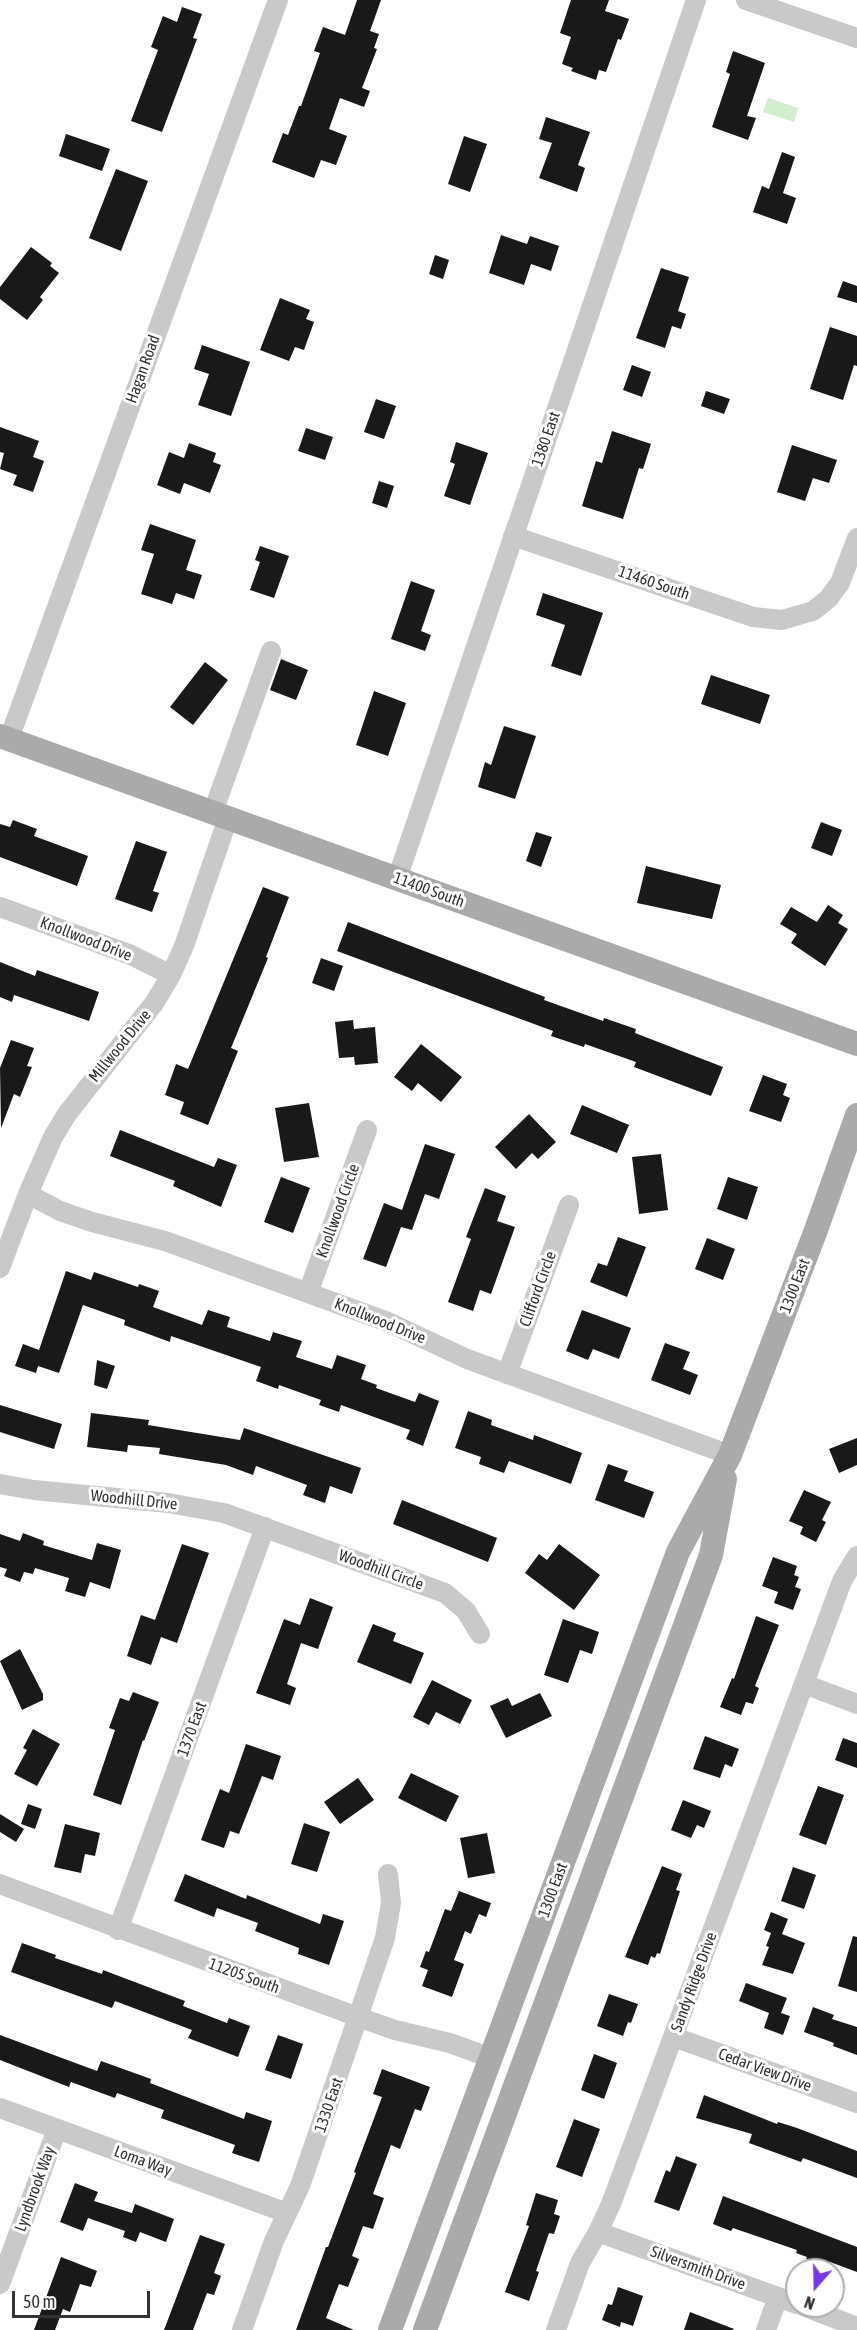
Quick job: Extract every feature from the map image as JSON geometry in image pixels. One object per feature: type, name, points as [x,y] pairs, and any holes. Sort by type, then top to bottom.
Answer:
[{"type":"main road","name":"11400 South","points":[[5,737],[857,1044]]},
{"type":"main road","name":"1300 East","points":[[390,2330],[678,1552],[730,1455],[816,1230],[857,1115]]},
{"type":"main road","name":"1300 East","points":[[425,2330],[711,1555],[730,1455]]},
{"type":"street","name":"Hagan Road","points":[[5,737],[278,0]]},
{"type":"street","name":"1380 East","points":[[397,879],[696,0]]},
{"type":"street","points":[[746,0],[857,38]]},
{"type":"street","name":"11460 South","points":[[513,536],[753,617],[775,620],[796,617],[813,611],[828,599],[840,583],[857,538]]},
{"type":"street","name":"Millwood Drive","points":[[0,1268],[28,1194],[53,1137],[66,1114],[155,1002],[184,946],[220,815],[271,651]]},
{"type":"street","name":"Knollwood Drive","points":[[0,907],[131,955],[171,975]]},
{"type":"street","name":"Knollwood Circle","points":[[308,1293],[367,1130]]},
{"type":"street","name":"Knollwood Drive","points":[[28,1194],[60,1210],[92,1222],[165,1241],[388,1322],[467,1359],[730,1455]]},
{"type":"street","name":"Clifford Circle","points":[[507,1374],[570,1204]]},
{"type":"street","name":"Woodhill Drive","points":[[0,1484],[34,1490],[195,1506],[265,1527]]},
{"type":"street","name":"Woodhill Circle","points":[[265,1527],[445,1593],[466,1611],[480,1634]]},
{"type":"street","name":"1370 East","points":[[118,1930],[265,1527]]},
{"type":"street","name":"Sandy Ridge Drive","points":[[556,2330],[580,2263],[611,2204],[842,1581],[857,1556]]},
{"type":"street","points":[[804,1684],[857,1704]]},
{"type":"street","name":"1330 East","points":[[242,2330],[274,2241],[300,2187],[385,1938],[391,1903],[388,1874]]},
{"type":"street","name":"11205 South","points":[[0,1884],[118,1930],[358,2017],[395,2030],[450,2043],[491,2058]]},
{"type":"street","name":"Cedar View Drive","points":[[674,2037],[857,2103]]},
{"type":"street","name":"Loma Way","points":[[0,2108],[287,2213]]},
{"type":"street","name":"Lyndbrook Way","points":[[0,2284],[57,2129]]},
{"type":"street","name":"Silversmith Drive","points":[[598,2232],[785,2300]]},
{"type":"street","points":[[766,2330],[778,2297]]},
{"type":"street","points":[[834,2318],[857,2327]]},
{"type":"shaded area","points":[[768,98],[798,108],[794,122],[763,112]]},
{"type":"building","points":[[357,0],[381,0],[370,31],[379,34],[374,48],[377,49],[362,88],[370,91],[364,107],[340,98],[329,129],[347,136],[336,165],[321,160],[314,178],[272,162],[283,133],[288,135],[299,106],[301,106],[320,53],[314,51],[323,27],[345,35]]},
{"type":"building","points":[[571,0],[609,0],[605,11],[629,19],[621,40],[618,39],[606,72],[599,70],[596,80],[571,71],[573,68],[562,64],[571,37],[560,33]]},
{"type":"building","points":[[182,7],[202,14],[193,38],[197,39],[162,132],[131,121],[158,50],[151,47],[163,16],[177,22]]},
{"type":"building","points":[[733,51],[765,63],[747,116],[756,118],[748,140],[712,127],[730,74],[726,72]]},
{"type":"building","points":[[546,117],[590,132],[578,165],[585,168],[577,192],[539,178],[552,143],[539,139]]},
{"type":"building","points":[[66,134],[110,149],[102,171],[59,156]]},
{"type":"building","points":[[464,136],[487,144],[470,192],[448,184]]},
{"type":"building","points":[[782,152],[795,157],[783,193],[796,198],[787,224],[753,212],[762,186],[769,189]]},
{"type":"building","points":[[116,169],[148,181],[121,251],[89,238]]},
{"type":"building","points":[[501,235],[527,244],[530,236],[559,246],[551,271],[531,264],[524,285],[489,273]]},
{"type":"building","points":[[31,247],[52,263],[50,266],[59,273],[40,297],[43,300],[27,320],[0,299],[0,287]]},
{"type":"building","points":[[435,255],[449,260],[443,279],[429,274]]},
{"type":"building","points":[[661,268],[689,277],[678,311],[686,314],[681,329],[672,326],[665,348],[636,338]]},
{"type":"building","points":[[843,281],[857,286],[857,303],[837,297]]},
{"type":"building","points":[[280,298],[310,310],[306,319],[314,322],[304,350],[295,347],[289,361],[260,350]]},
{"type":"building","points":[[830,327],[857,336],[857,366],[854,365],[843,400],[810,389]]},
{"type":"building","points":[[202,345],[250,362],[231,416],[198,405],[209,374],[194,369]]},
{"type":"building","points":[[632,365],[651,372],[642,397],[623,390]]},
{"type":"building","points":[[706,391],[730,399],[724,414],[701,406]]},
{"type":"building","points":[[376,399],[396,406],[384,439],[364,432]]},
{"type":"building","points":[[0,427],[39,441],[33,457],[44,461],[33,492],[13,485],[17,475],[0,469],[4,453],[0,452]]},
{"type":"building","points":[[306,428],[333,437],[325,460],[298,451]]},
{"type":"building","points":[[612,431],[651,444],[643,469],[639,468],[623,519],[582,506],[596,461],[602,463]]},
{"type":"building","points":[[456,442],[488,453],[470,505],[444,496],[455,464],[450,462]]},
{"type":"building","points":[[189,443],[216,453],[213,462],[221,465],[210,493],[184,483],[180,494],[157,485],[169,452],[184,458]]},
{"type":"building","points":[[792,445],[837,460],[829,483],[813,478],[805,501],[777,492]]},
{"type":"building","points":[[379,481],[394,486],[387,508],[372,503]]},
{"type":"building","points":[[150,524],[196,540],[186,570],[202,575],[194,599],[176,593],[172,604],[141,594],[154,554],[141,550]]},
{"type":"building","points":[[260,546],[289,556],[274,598],[250,590],[260,562],[255,560]]},
{"type":"building","points":[[411,581],[435,590],[421,631],[431,635],[425,651],[391,639]]},
{"type":"building","points":[[543,593],[603,613],[581,676],[551,666],[565,625],[536,615]]},
{"type":"building","points":[[281,659],[308,670],[296,700],[270,690]]},
{"type":"building","points":[[205,662],[228,680],[193,725],[170,707]]},
{"type":"building","points":[[711,675],[770,695],[760,724],[701,704]]},
{"type":"building","points":[[374,691],[406,703],[388,756],[356,745]]},
{"type":"building","points":[[504,726],[536,736],[515,799],[478,787],[485,762],[491,765]]},
{"type":"building","points":[[13,820],[37,829],[34,836],[88,856],[77,886],[0,857],[0,824],[10,827]]},
{"type":"building","points":[[821,822],[842,830],[832,856],[811,848]]},
{"type":"building","points":[[536,832],[552,837],[541,867],[526,861]]},
{"type":"building","points":[[136,841],[167,852],[153,891],[159,893],[152,912],[115,899]]},
{"type":"building","points":[[646,866],[721,885],[712,919],[637,903]]},
{"type":"building","points":[[263,887],[289,897],[266,957],[268,958],[231,1048],[238,1051],[208,1125],[180,1114],[184,1102],[165,1095],[176,1064],[188,1069]]},
{"type":"building","points":[[828,905],[843,915],[838,923],[848,929],[825,966],[791,943],[797,934],[780,924],[791,907],[817,922]]},
{"type":"building","points":[[348,922],[545,997],[544,1000],[603,1021],[604,1018],[636,1029],[635,1033],[723,1067],[711,1096],[634,1067],[636,1062],[585,1044],[584,1047],[551,1036],[553,1031],[337,951]]},
{"type":"building","points":[[321,958],[343,966],[334,991],[312,983]]},
{"type":"building","points":[[0,962],[35,976],[37,970],[99,992],[89,1021],[14,995],[12,1002],[0,997]]},
{"type":"building","points":[[353,1020],[354,1029],[375,1027],[378,1063],[355,1065],[354,1057],[339,1058],[335,1022]]},
{"type":"building","points":[[11,1040],[34,1048],[27,1066],[32,1067],[20,1097],[14,1094],[1,1128],[0,1068]]},
{"type":"building","points":[[421,1044],[462,1077],[441,1102],[418,1083],[412,1091],[394,1077]]},
{"type":"building","points":[[763,1075],[787,1084],[783,1095],[790,1098],[781,1122],[749,1111]]},
{"type":"building","points":[[309,1103],[319,1157],[284,1162],[275,1108]]},
{"type":"building","points":[[582,1105],[629,1125],[617,1153],[570,1134]]},
{"type":"building","points":[[529,1114],[556,1142],[538,1159],[532,1153],[516,1169],[495,1147]]},
{"type":"building","points":[[120,1130],[214,1167],[218,1158],[237,1165],[221,1207],[173,1186],[175,1181],[110,1156]]},
{"type":"building","points":[[425,1144],[455,1154],[439,1199],[425,1194],[412,1230],[401,1227],[386,1267],[363,1259],[384,1203],[402,1210]]},
{"type":"building","points":[[661,1154],[668,1210],[639,1214],[632,1157]]},
{"type":"building","points":[[281,1177],[310,1188],[293,1233],[264,1222]]},
{"type":"building","points":[[728,1177],[758,1187],[747,1220],[717,1209]]},
{"type":"building","points":[[485,1188],[506,1196],[497,1221],[515,1227],[491,1294],[480,1290],[473,1311],[448,1302],[471,1239],[466,1237]]},
{"type":"building","points":[[618,1237],[646,1247],[627,1297],[590,1282],[598,1263],[607,1266]]},
{"type":"building","points":[[707,1238],[735,1249],[723,1280],[695,1269]]},
{"type":"building","points":[[66,1271],[91,1280],[94,1272],[138,1287],[139,1284],[159,1291],[153,1307],[202,1325],[208,1310],[230,1317],[227,1327],[270,1341],[273,1332],[302,1341],[296,1357],[332,1369],[337,1355],[366,1365],[361,1379],[377,1385],[376,1388],[415,1402],[419,1393],[439,1401],[423,1446],[406,1439],[410,1430],[341,1405],[339,1412],[319,1405],[321,1400],[279,1385],[278,1389],[256,1381],[261,1367],[171,1336],[170,1342],[124,1325],[125,1320],[83,1305],[59,1373],[38,1366],[36,1373],[15,1366],[23,1344],[39,1350]]},
{"type":"building","points":[[582,1310],[631,1328],[619,1359],[593,1349],[588,1360],[566,1351]]},
{"type":"building","points":[[665,1343],[690,1352],[683,1369],[698,1375],[690,1395],[651,1380]]},
{"type":"building","points":[[97,1360],[115,1366],[107,1389],[94,1385]]},
{"type":"building","points":[[0,1405],[62,1424],[54,1449],[0,1432]]},
{"type":"building","points":[[468,1411],[492,1420],[491,1425],[533,1440],[534,1435],[582,1453],[571,1484],[509,1461],[504,1473],[479,1464],[481,1457],[455,1448]]},
{"type":"building","points":[[91,1413],[149,1420],[148,1425],[240,1440],[244,1428],[361,1468],[352,1494],[330,1486],[325,1503],[303,1495],[307,1485],[256,1466],[253,1475],[226,1465],[159,1454],[160,1448],[128,1445],[127,1452],[87,1447]]},
{"type":"building","points":[[857,1438],[857,1465],[839,1473],[829,1449]]},
{"type":"building","points":[[608,1464],[628,1471],[624,1481],[654,1492],[644,1518],[595,1500]]},
{"type":"building","points":[[804,1490],[831,1502],[822,1520],[826,1522],[816,1542],[800,1534],[803,1527],[789,1521]]},
{"type":"building","points":[[402,1500],[497,1538],[488,1562],[393,1524]]},
{"type":"building","points":[[23,1533],[44,1541],[43,1545],[92,1560],[97,1543],[121,1550],[110,1589],[90,1582],[85,1597],[65,1591],[69,1578],[35,1568],[33,1574],[24,1572],[20,1582],[4,1576],[7,1569],[0,1567],[0,1534],[20,1541]]},
{"type":"building","points":[[182,1544],[209,1553],[177,1643],[161,1637],[151,1665],[127,1656],[141,1615],[155,1620]]},
{"type":"building","points":[[559,1544],[600,1575],[574,1610],[525,1573],[539,1554],[547,1560]]},
{"type":"building","points":[[773,1557],[797,1566],[794,1575],[799,1577],[795,1587],[801,1589],[793,1610],[774,1603],[778,1592],[762,1586]]},
{"type":"building","points":[[310,1598],[333,1607],[318,1649],[301,1643],[287,1684],[296,1688],[290,1705],[256,1693],[284,1619],[300,1625]]},
{"type":"building","points":[[756,1616],[779,1625],[755,1686],[759,1688],[753,1704],[746,1702],[741,1715],[720,1707],[732,1678],[734,1679]]},
{"type":"building","points":[[563,1619],[599,1632],[592,1654],[580,1650],[568,1683],[544,1675]]},
{"type":"building","points":[[373,1624],[396,1633],[393,1641],[424,1653],[411,1684],[357,1662]]},
{"type":"building","points":[[20,1649],[43,1694],[43,1700],[22,1710],[0,1661]]},
{"type":"building","points":[[432,1680],[472,1700],[460,1724],[436,1712],[429,1725],[413,1717]]},
{"type":"building","points":[[133,1692],[159,1702],[143,1740],[121,1805],[93,1795],[115,1730],[109,1728],[120,1698],[129,1701]]},
{"type":"building","points":[[540,1693],[552,1716],[506,1738],[490,1706],[508,1698],[512,1706]]},
{"type":"building","points":[[33,1729],[60,1744],[37,1786],[14,1774],[27,1750],[23,1748]]},
{"type":"building","points":[[705,1736],[739,1749],[732,1767],[725,1764],[720,1778],[693,1769]]},
{"type":"building","points":[[843,1738],[857,1743],[857,1768],[835,1760]]},
{"type":"building","points":[[246,1744],[281,1756],[273,1780],[262,1776],[239,1834],[230,1831],[224,1848],[201,1840],[220,1789],[229,1793]]},
{"type":"building","points":[[411,1773],[459,1796],[446,1822],[398,1798]]},
{"type":"building","points":[[358,1778],[374,1800],[340,1824],[324,1802]]},
{"type":"building","points":[[818,1786],[844,1795],[826,1845],[799,1835]]},
{"type":"building","points":[[683,1800],[711,1811],[704,1828],[697,1825],[691,1838],[671,1830]]},
{"type":"building","points":[[28,1804],[42,1809],[35,1829],[21,1824]]},
{"type":"building","points":[[0,1814],[24,1829],[16,1842],[0,1832]]},
{"type":"building","points":[[304,1823],[330,1832],[317,1872],[291,1864]]},
{"type":"building","points":[[65,1824],[100,1833],[95,1856],[85,1854],[81,1873],[54,1867]]},
{"type":"building","points":[[487,1833],[495,1873],[468,1878],[460,1838]]},
{"type":"building","points":[[662,1866],[682,1874],[676,1890],[680,1891],[660,1954],[657,1953],[655,1958],[651,1956],[648,1965],[625,1957]]},
{"type":"building","points":[[793,1867],[816,1875],[804,1909],[781,1901]]},
{"type":"building","points":[[185,1874],[246,1899],[247,1895],[320,1924],[323,1914],[344,1921],[329,1965],[298,1954],[299,1948],[255,1931],[258,1923],[217,1908],[214,1917],[174,1901]]},
{"type":"building","points":[[459,1891],[491,1903],[486,1917],[479,1914],[471,1934],[465,1931],[454,1960],[464,1964],[452,1997],[422,1986],[428,1970],[420,1967],[426,1951],[429,1952],[445,1909],[451,1911]]},
{"type":"building","points":[[771,1912],[788,1919],[782,1934],[805,1943],[793,1974],[762,1965],[769,1947],[766,1946],[771,1933],[764,1930]]},
{"type":"building","points":[[853,1936],[857,1937],[857,1992],[838,1986]]},
{"type":"building","points":[[22,1943],[56,1955],[55,1958],[102,1974],[103,1970],[185,2001],[183,2006],[227,2023],[229,2018],[250,2026],[238,2057],[188,2038],[192,2030],[115,2001],[112,2008],[11,1972]]},
{"type":"building","points":[[746,1983],[787,1998],[781,2013],[790,2016],[783,2035],[764,2028],[769,2013],[739,2001]]},
{"type":"building","points":[[609,1994],[638,2004],[623,2036],[597,2026]]},
{"type":"building","points":[[813,2007],[834,2015],[832,2019],[857,2027],[857,2055],[833,2046],[834,2043],[804,2032]]},
{"type":"building","points":[[0,2035],[97,2071],[101,2061],[151,2079],[150,2083],[244,2119],[246,2112],[272,2121],[259,2162],[232,2153],[235,2145],[161,2118],[164,2110],[117,2093],[115,2098],[71,2082],[69,2087],[0,2060]]},
{"type":"building","points":[[278,2035],[303,2044],[291,2079],[265,2070]]},
{"type":"building","points":[[594,2054],[617,2063],[604,2099],[581,2090]]},
{"type":"building","points":[[382,2069],[430,2087],[421,2111],[415,2109],[400,2149],[391,2145],[373,2194],[384,2198],[373,2229],[363,2226],[352,2256],[359,2259],[348,2287],[339,2284],[326,2318],[354,2330],[296,2330],[356,2173],[354,2172],[382,2097],[373,2094]]},
{"type":"building","points":[[704,2095],[777,2124],[778,2122],[797,2128],[857,2151],[857,2178],[803,2158],[801,2162],[749,2143],[752,2134],[696,2118]]},
{"type":"building","points":[[574,2119],[600,2129],[582,2177],[556,2167]]},
{"type":"building","points":[[676,2156],[697,2164],[679,2211],[654,2202],[666,2170],[670,2172]]},
{"type":"building","points":[[75,2183],[98,2192],[94,2201],[132,2213],[135,2204],[174,2219],[166,2242],[140,2232],[136,2242],[123,2237],[125,2231],[88,2218],[83,2231],[60,2222]]},
{"type":"building","points":[[536,2193],[558,2200],[554,2214],[560,2216],[554,2234],[549,2233],[529,2301],[505,2292],[529,2226],[526,2225]]},
{"type":"building","points":[[723,2196],[857,2247],[857,2272],[845,2268],[845,2258],[806,2258],[796,2253],[797,2250],[733,2228],[731,2231],[713,2224]]},
{"type":"building","points":[[200,2235],[225,2244],[214,2273],[221,2276],[214,2295],[207,2293],[193,2330],[164,2330]]},
{"type":"building","points":[[61,2257],[97,2271],[91,2287],[80,2284],[70,2312],[63,2309],[55,2330],[34,2330]]},
{"type":"building","points":[[618,2287],[643,2296],[633,2326],[621,2322],[620,2327],[602,2320],[608,2304],[612,2305]]},
{"type":"building","points":[[690,2312],[734,2329],[684,2330]]}]
